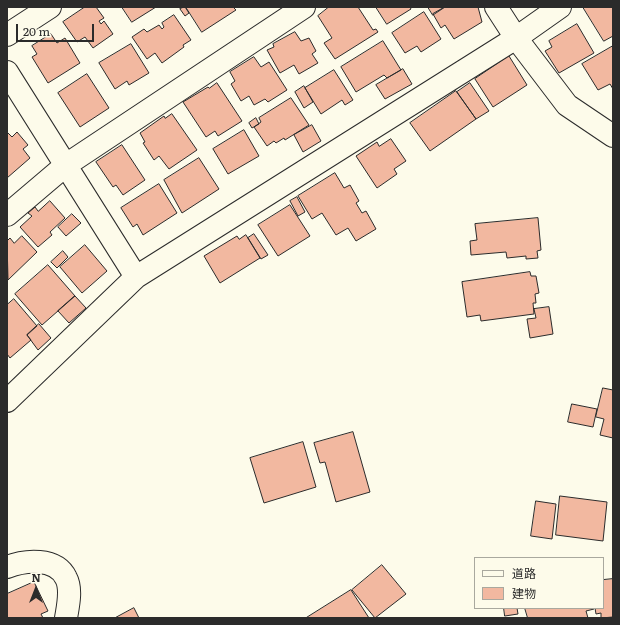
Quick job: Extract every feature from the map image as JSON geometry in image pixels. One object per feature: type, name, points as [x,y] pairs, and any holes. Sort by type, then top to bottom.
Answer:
[{"type":"street","points":[[7,35],[50,7]]},
{"type":"street","points":[[7,215],[66,165],[304,7]]},
{"type":"street","points":[[496,7],[516,38],[567,105],[613,136]]},
{"type":"street","points":[[7,401],[136,277],[516,38],[560,7]]},
{"type":"street","points":[[7,72],[136,277]]},
{"type":"street","points":[[7,567],[35,560],[54,565],[66,578],[69,598],[66,618]]},
{"type":"building","points":[[85,7],[96,7],[104,18],[99,21],[101,24],[104,21],[113,34],[93,48],[85,37],[77,42],[63,22]]},
{"type":"building","points":[[122,7],[156,7],[132,22]]},
{"type":"building","points":[[185,7],[189,13],[185,16],[180,9]]},
{"type":"building","points":[[186,7],[233,7],[236,10],[202,32]]},
{"type":"building","points":[[329,7],[358,7],[373,30],[376,29],[378,32],[335,59],[324,43],[332,38],[318,16]]},
{"type":"building","points":[[376,7],[410,7],[411,9],[387,24]]},
{"type":"building","points":[[428,7],[445,7],[433,15]]},
{"type":"building","points":[[445,7],[478,7],[482,22],[454,39],[445,25],[441,28],[433,14]]},
{"type":"building","points":[[583,7],[613,7],[613,36],[604,41]]},
{"type":"building","points":[[424,12],[441,39],[421,52],[417,46],[405,53],[392,33]]},
{"type":"building","points":[[174,15],[191,40],[162,63],[155,53],[147,59],[132,37],[144,29],[147,32],[159,25],[162,29],[164,27],[162,23]]},
{"type":"building","points":[[577,24],[594,53],[559,73],[545,51],[552,47],[549,41]]},
{"type":"building","points":[[295,32],[301,41],[309,38],[316,51],[312,54],[318,63],[299,74],[294,65],[280,73],[267,50],[274,47],[273,44]]},
{"type":"building","points":[[51,34],[57,43],[65,38],[80,63],[48,83],[32,57],[37,54],[32,46]]},
{"type":"building","points":[[383,41],[401,70],[387,78],[384,75],[356,92],[341,67]]},
{"type":"building","points":[[131,44],[149,73],[129,85],[127,81],[115,89],[99,63]]},
{"type":"building","points":[[613,46],[613,89],[610,84],[598,90],[582,64]]},
{"type":"building","points":[[509,56],[527,85],[493,107],[475,79]]},
{"type":"building","points":[[254,57],[261,67],[269,62],[287,90],[268,102],[265,99],[254,105],[249,96],[241,101],[231,84],[235,81],[230,72]]},
{"type":"building","points":[[403,69],[412,84],[385,99],[376,85]]},
{"type":"building","points":[[334,70],[353,100],[345,105],[342,100],[321,114],[305,88]]},
{"type":"building","points":[[87,74],[109,108],[80,127],[58,93]]},
{"type":"building","points":[[217,83],[242,121],[218,136],[215,131],[206,137],[183,102]]},
{"type":"building","points":[[470,83],[489,111],[476,119],[457,92]]},
{"type":"building","points":[[304,86],[313,102],[304,108],[295,92]]},
{"type":"building","points":[[456,91],[476,119],[430,151],[410,123]]},
{"type":"building","points":[[291,98],[309,125],[285,140],[284,138],[276,143],[274,141],[267,146],[254,127],[261,122],[259,118]]},
{"type":"building","points":[[172,114],[197,150],[169,169],[159,156],[154,160],[143,143],[145,142],[140,133],[164,116],[165,118]]},
{"type":"building","points":[[256,118],[259,124],[252,128],[249,123]]},
{"type":"building","points":[[312,125],[321,141],[303,152],[294,135]]},
{"type":"building","points":[[244,130],[259,156],[228,174],[213,149]]},
{"type":"building","points":[[7,132],[12,137],[17,132],[28,145],[23,149],[30,158],[7,178]]},
{"type":"building","points":[[391,139],[406,161],[394,169],[397,174],[377,188],[356,156],[377,142],[379,146]]},
{"type":"building","points":[[122,145],[145,180],[123,195],[116,185],[113,187],[96,162]]},
{"type":"building","points":[[199,158],[219,189],[182,213],[164,180]]},
{"type":"building","points":[[335,173],[344,188],[350,185],[359,201],[356,203],[362,213],[366,211],[376,229],[356,241],[348,228],[336,235],[322,213],[312,219],[298,196]]},
{"type":"building","points":[[159,184],[177,213],[143,235],[137,224],[133,227],[121,208]]},
{"type":"building","points":[[297,197],[305,212],[298,216],[290,201]]},
{"type":"building","points":[[50,201],[65,218],[50,232],[52,235],[38,247],[20,227],[32,216],[28,213],[35,207],[38,211]]},
{"type":"building","points":[[290,205],[310,236],[278,256],[258,225]]},
{"type":"building","points":[[72,214],[81,223],[66,236],[58,227]]},
{"type":"building","points":[[538,218],[541,250],[537,251],[538,258],[526,259],[526,256],[507,258],[506,252],[471,255],[470,241],[477,240],[475,224]]},
{"type":"building","points":[[254,234],[268,255],[261,259],[248,238]]},
{"type":"building","points":[[246,235],[260,258],[220,283],[204,256],[237,236],[239,239]]},
{"type":"building","points":[[22,236],[37,252],[8,280],[7,241],[10,238],[14,243]]},
{"type":"building","points":[[85,245],[107,271],[82,293],[60,267]]},
{"type":"building","points":[[63,251],[68,257],[57,268],[51,262]]},
{"type":"building","points":[[48,265],[75,296],[42,325],[15,294]]},
{"type":"building","points":[[530,272],[531,276],[536,276],[539,293],[535,294],[536,303],[533,303],[534,314],[481,321],[480,315],[467,317],[462,282]]},
{"type":"building","points":[[75,296],[86,308],[69,323],[58,311]]},
{"type":"building","points":[[14,299],[37,326],[27,335],[31,340],[10,358],[7,354],[7,305]]},
{"type":"building","points":[[549,307],[553,334],[530,338],[527,319],[536,318],[534,309]]},
{"type":"building","points":[[39,324],[51,338],[38,350],[27,335]]},
{"type":"building","points":[[603,388],[613,390],[613,438],[600,435],[604,419],[596,417]]},
{"type":"building","points":[[572,404],[597,409],[593,427],[568,422]]},
{"type":"building","points":[[353,432],[370,492],[336,502],[325,462],[320,463],[314,443]]},
{"type":"building","points":[[303,442],[316,487],[264,503],[250,458]]},
{"type":"building","points":[[560,496],[607,502],[603,541],[556,535]]},
{"type":"building","points":[[536,501],[556,504],[552,539],[531,536]]},
{"type":"building","points":[[382,565],[406,594],[375,618],[352,590]]},
{"type":"building","points":[[613,579],[613,617],[601,618],[601,613],[596,614],[595,609],[604,609],[604,580]]},
{"type":"building","points":[[34,582],[48,611],[41,614],[43,618],[7,618],[7,594]]},
{"type":"building","points":[[351,590],[369,618],[306,618]]},
{"type":"building","points":[[134,608],[139,618],[115,618]]},
{"type":"building","points":[[504,609],[517,609],[518,614],[505,616]]},
{"type":"building","points":[[525,609],[594,609],[586,611],[588,618],[528,618]]}]
